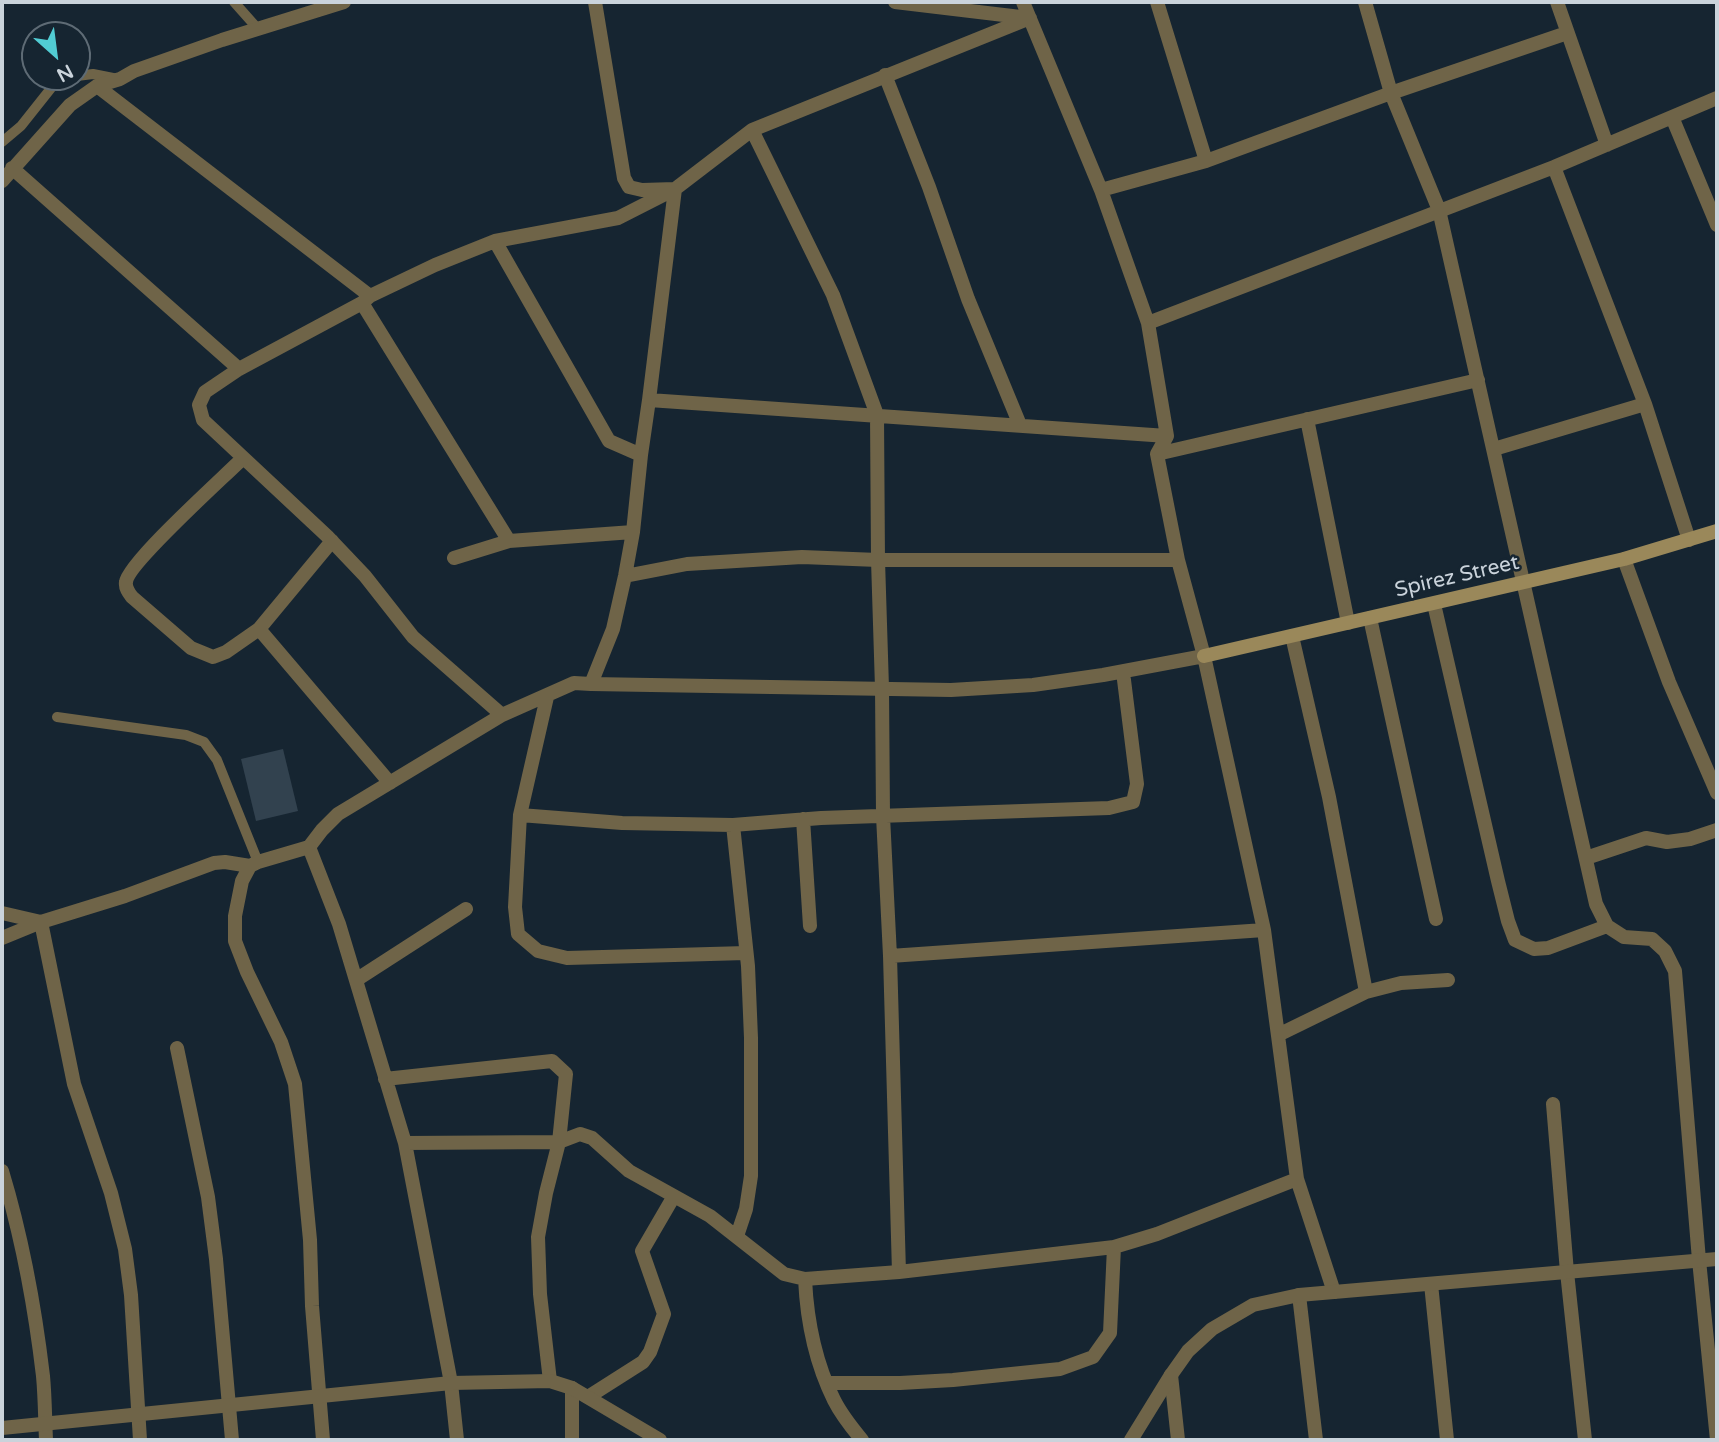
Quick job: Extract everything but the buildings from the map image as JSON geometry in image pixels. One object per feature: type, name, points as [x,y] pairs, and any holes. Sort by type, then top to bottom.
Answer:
[{"type":"main road","name":"Spirez Street","points":[[1204,656],[1624,559],[1717,531]]},
{"type":"street","points":[[2,181],[70,105],[96,86],[344,2]]},
{"type":"street","points":[[595,2],[624,178],[629,187],[642,190],[675,189]]},
{"type":"street","points":[[895,2],[1027,7]]},
{"type":"street","points":[[1157,2],[1206,160]]},
{"type":"street","points":[[1365,2],[1391,93],[1439,210],[1596,904],[1608,926],[1624,937],[1652,939],[1665,951],[1675,971],[1717,1440]]},
{"type":"street","points":[[1557,2],[1607,145]]},
{"type":"street","points":[[502,715],[413,637],[365,576],[332,541],[203,420],[199,405],[205,392],[239,369],[435,265],[495,241],[618,218],[675,189],[752,130],[885,75],[1027,7]]},
{"type":"street","points":[[1027,7],[1101,190],[1147,323],[1167,436],[1157,454],[1178,560],[1204,656],[1264,930],[1297,1179],[1334,1292]]},
{"type":"street","points":[[1101,190],[1206,160],[1567,33]]},
{"type":"street","points":[[885,75],[929,187],[968,299],[1020,425]]},
{"type":"street","points":[[96,86],[366,300],[509,541]]},
{"type":"street","points":[[1147,323],[1554,167],[1717,98]]},
{"type":"street","points":[[1672,117],[1717,225]]},
{"type":"street","points":[[752,130],[834,295],[877,415],[883,816],[899,1272]]},
{"type":"street","points":[[1554,167],[1645,404],[1689,540]]},
{"type":"street","points":[[12,168],[239,369]]},
{"type":"street","points":[[591,684],[613,629],[633,532],[675,189]]},
{"type":"street","points":[[495,241],[609,441],[641,455]]},
{"type":"street","points":[[1157,454],[1478,380]]},
{"type":"street","points":[[649,400],[1167,436]]},
{"type":"street","points":[[1494,449],[1645,404]]},
{"type":"street","points":[[1307,419],[1348,623]]},
{"type":"street","points":[[243,458],[134,568],[126,581],[132,597],[191,648],[214,657],[226,652],[259,628],[332,541]]},
{"type":"street","points":[[454,558],[509,541],[633,532]]},
{"type":"street","points":[[625,576],[687,564],[802,557],[878,560],[1178,560]]},
{"type":"street","points":[[1624,559],[1669,682],[1717,793]]},
{"type":"street","points":[[1434,604],[1498,881],[1515,940],[1534,949],[1548,948],[1608,926]]},
{"type":"street","points":[[1370,618],[1436,919]]},
{"type":"street","points":[[259,628],[390,783]]},
{"type":"street","points":[[1292,636],[1329,797],[1366,992]]},
{"type":"street","points":[[2,938],[214,863],[254,864],[309,848],[321,830],[338,814],[502,715],[574,683],[951,690],[1033,685],[1123,672],[1204,656]]},
{"type":"street","points":[[520,815],[622,823],[733,825],[803,819],[1109,808],[1133,802],[1137,784],[1123,672]]},
{"type":"street","points":[[547,696],[520,815],[515,907],[517,934],[538,951],[567,958],[746,953]]},
{"type":"street","points":[[803,819],[810,926]]},
{"type":"street","points":[[733,825],[746,953],[751,1038],[751,1176],[746,1209],[737,1236]]},
{"type":"street","points":[[1586,858],[1646,838],[1667,842],[1698,837],[1717,830]]},
{"type":"street","points":[[309,848],[339,924],[405,1143],[451,1383],[457,1440]]},
{"type":"street","points":[[254,864],[242,881],[235,916],[234,941],[281,1042],[295,1084],[310,1240],[312,1306],[323,1440]]},
{"type":"street","points":[[356,980],[466,909]]},
{"type":"street","points":[[2,913],[41,922]]},
{"type":"street","points":[[41,922],[75,1084],[111,1193],[125,1248],[131,1295],[140,1440]]},
{"type":"street","points":[[890,956],[1264,930]]},
{"type":"street","points":[[1278,1035],[1366,992],[1401,983],[1448,980]]},
{"type":"street","points":[[177,1048],[208,1197],[232,1440]]},
{"type":"street","points":[[385,1079],[552,1062],[566,1074],[559,1142],[538,1237],[540,1294],[550,1381]]},
{"type":"street","points":[[1553,1104],[1585,1440]]},
{"type":"street","points":[[405,1143],[559,1142],[580,1134],[592,1138],[629,1171],[710,1216],[784,1274],[805,1279],[899,1272],[1114,1247],[1157,1234],[1297,1179]]},
{"type":"street","points":[[2,1171],[12,1203],[29,1283],[43,1377],[47,1440]]},
{"type":"street","points":[[588,1397],[643,1362],[650,1352],[664,1314],[642,1251],[674,1196]]},
{"type":"street","points":[[827,1383],[953,1380],[1060,1369],[1093,1357],[1110,1333],[1114,1247]]},
{"type":"street","points":[[1131,1440],[1188,1351],[1212,1329],[1253,1305],[1299,1295],[1717,1259]]},
{"type":"street","points":[[805,1279],[810,1330],[816,1353],[834,1401],[862,1440]]},
{"type":"street","points":[[1431,1284],[1447,1440]]},
{"type":"street","points":[[1299,1295],[1315,1440]]},
{"type":"street","points":[[1171,1375],[1178,1440]]},
{"type":"street","points":[[2,1428],[451,1383],[550,1381],[572,1388],[660,1440]]},
{"type":"street","points":[[572,1388],[572,1440]]},
{"type":"lane","points":[[234,2],[258,29]]},
{"type":"lane","points":[[91,74],[120,79]]},
{"type":"lane","points":[[2,142],[21,126],[49,91]]},
{"type":"lane","points":[[57,717],[186,735],[204,742],[217,760],[254,864]]}]
